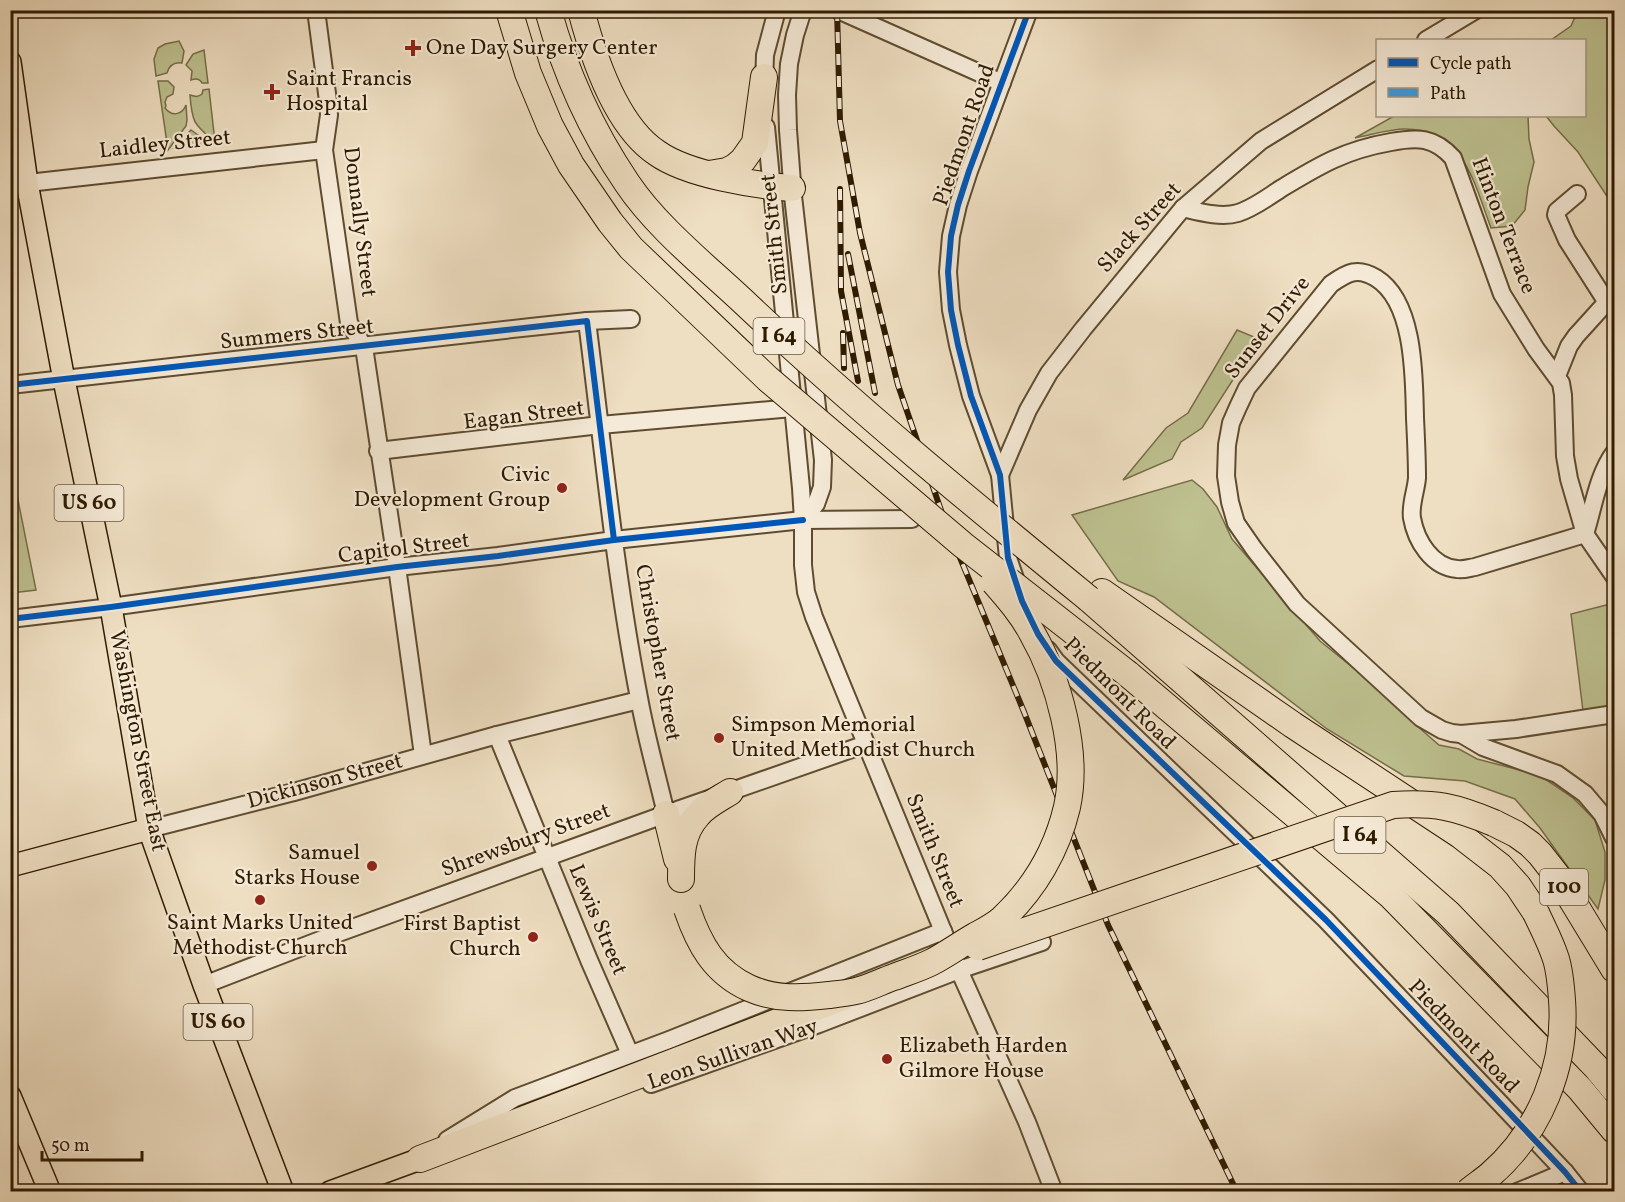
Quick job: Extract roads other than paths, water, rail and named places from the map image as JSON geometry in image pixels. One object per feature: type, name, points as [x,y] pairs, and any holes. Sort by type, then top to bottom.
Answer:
[{"type":"highway","name":"I 64","points":[[509,10],[528,73],[550,126],[576,173],[631,248],[768,379],[963,545],[1128,674],[1390,895],[1580,1089],[1614,1130]]},
{"type":"highway","name":"I 64","points":[[548,10],[573,86],[604,146],[628,184],[657,220],[794,350],[958,492],[1092,593],[1448,913],[1596,1067],[1614,1089]]},
{"type":"highway","points":[[581,10],[605,82],[623,118],[641,140],[656,153],[674,163],[709,174],[782,187]]},
{"type":"highway","points":[[709,174],[735,167],[755,143],[764,78]]},
{"type":"highway","points":[[420,1159],[932,962],[1000,921],[1026,893],[1045,866],[1067,807],[1071,778],[1062,706],[1051,673],[1032,632],[1016,607],[963,545]]},
{"type":"highway","points":[[1092,593],[1460,836],[1500,866],[1518,886],[1536,913],[1550,941],[1560,981],[1563,1010],[1558,1063],[1547,1096],[1513,1151],[1490,1175],[1468,1191]]},
{"type":"highway","points":[[681,879],[684,837],[698,815],[730,792]]},
{"type":"highway","name":"100","points":[[932,962],[1393,806],[1415,804],[1442,805],[1471,813],[1516,834],[1530,844],[1558,877],[1614,969]]},
{"type":"highway","points":[[666,814],[687,909],[695,934],[709,957],[728,975],[750,988],[775,996],[800,998],[857,991]]},
{"type":"main road","name":"Washington Street East","points":[[10,62],[19,184],[64,380],[111,607],[149,829],[204,985],[284,1191]]},
{"type":"main road","name":"Dickinson Street","points":[[10,866],[149,829]]},
{"type":"main road","points":[[10,1096],[50,1191]]},
{"type":"main road","name":"Leon Sullivan Way","points":[[330,1191],[420,1159]]},
{"type":"street","name":"Donnally Street","points":[[316,10],[328,101],[324,150],[350,323],[364,347],[423,755]]},
{"type":"street","name":"Smith Street","points":[[777,10],[765,56],[766,146],[782,187],[817,407],[823,460],[822,487],[816,504],[803,520]]},
{"type":"street","name":"Smith Street","points":[[802,10],[789,64],[788,130],[782,187],[806,592],[814,617],[959,970],[1027,1122],[1054,1191]]},
{"type":"street","points":[[838,10],[1002,83]]},
{"type":"street","name":"Piedmont Road","points":[[1029,10],[958,205],[951,236],[948,272],[951,310],[963,365],[971,396],[1000,475],[1008,558],[1022,601],[1034,626],[1056,661],[1326,920],[1581,1191]]},
{"type":"street","points":[[1428,39],[1476,10]]},
{"type":"street","name":"Slack Street","points":[[1000,475],[1028,410],[1049,373],[1183,208],[1261,141],[1376,70]]},
{"type":"street","name":"Hinton Terrace","points":[[1183,208],[1205,214],[1236,214],[1252,207],[1323,164],[1363,147],[1418,139],[1445,149],[1453,158],[1502,294],[1536,349],[1561,383],[1565,456],[1569,479],[1585,534],[1614,576]]},
{"type":"street","name":"Laidley Street","points":[[19,184],[324,150]]},
{"type":"street","points":[[1557,376],[1569,346],[1610,297],[1567,240],[1556,215],[1557,211],[1577,194]]},
{"type":"street","name":"Sunset Drive","points":[[1585,534],[1460,570],[1438,563],[1425,551],[1417,535],[1412,516],[1417,479],[1414,365],[1409,337],[1402,313],[1390,291],[1368,273],[1357,271],[1343,275],[1331,284],[1247,387],[1231,423],[1227,445],[1226,476],[1236,523],[1297,604],[1421,718],[1442,730],[1461,734],[1516,729],[1614,714]]},
{"type":"street","name":"Summers Street","points":[[10,385],[587,321],[632,319]]},
{"type":"street","name":"Christopher Street","points":[[587,321],[614,540],[639,700],[666,814]]},
{"type":"street","name":"Eagan Street","points":[[378,451],[600,425],[817,407]]},
{"type":"street","points":[[1585,534],[1602,476],[1614,453]]},
{"type":"street","name":"Capitol Street","points":[[10,619],[614,540],[803,520],[912,519]]},
{"type":"street","name":"Dickinson Street","points":[[149,829],[497,735],[639,700]]},
{"type":"street","points":[[1461,734],[1483,747],[1557,774],[1585,794],[1602,814],[1614,838]]},
{"type":"street","name":"Lewis Street","points":[[497,735],[630,1054]]},
{"type":"street","name":"Shrewsbury Street","points":[[204,985],[333,935],[866,744]]},
{"type":"street","name":"Leon Sullivan Way","points":[[420,1159],[450,1137],[515,1098],[943,931]]},
{"type":"street","name":"Leon Sullivan Way","points":[[420,1159],[491,1142],[819,1024],[959,970],[1042,942]]},
{"type":"street","points":[[1517,1191],[1565,1172]]},
{"type":"railway","points":[[837,10],[840,121],[860,233],[898,385],[944,519],[1024,712],[1108,925],[1237,1192]]},
{"type":"railway","points":[[840,189],[841,291],[858,381]]},
{"type":"railway","points":[[848,254],[875,393]]},
{"type":"railway","points":[[843,333],[844,368]]},
{"type":"place","name":"One Day Surgery Center","points":[[413,48]]},
{"type":"place","name":"Saint Francis Hospital","points":[[272,92]]},
{"type":"place","name":"Civic Development Group","points":[[562,488]]},
{"type":"place","name":"Simpson Memorial United Methodist Church","points":[[719,738]]},
{"type":"place","name":"Samuel Starks House","points":[[372,866]]},
{"type":"place","name":"Saint Marks United Methodist Church","points":[[260,900]]},
{"type":"place","name":"First Baptist Church","points":[[533,937]]},
{"type":"place","name":"Elizabeth Harden Gilmore House","points":[[887,1059]]}]
